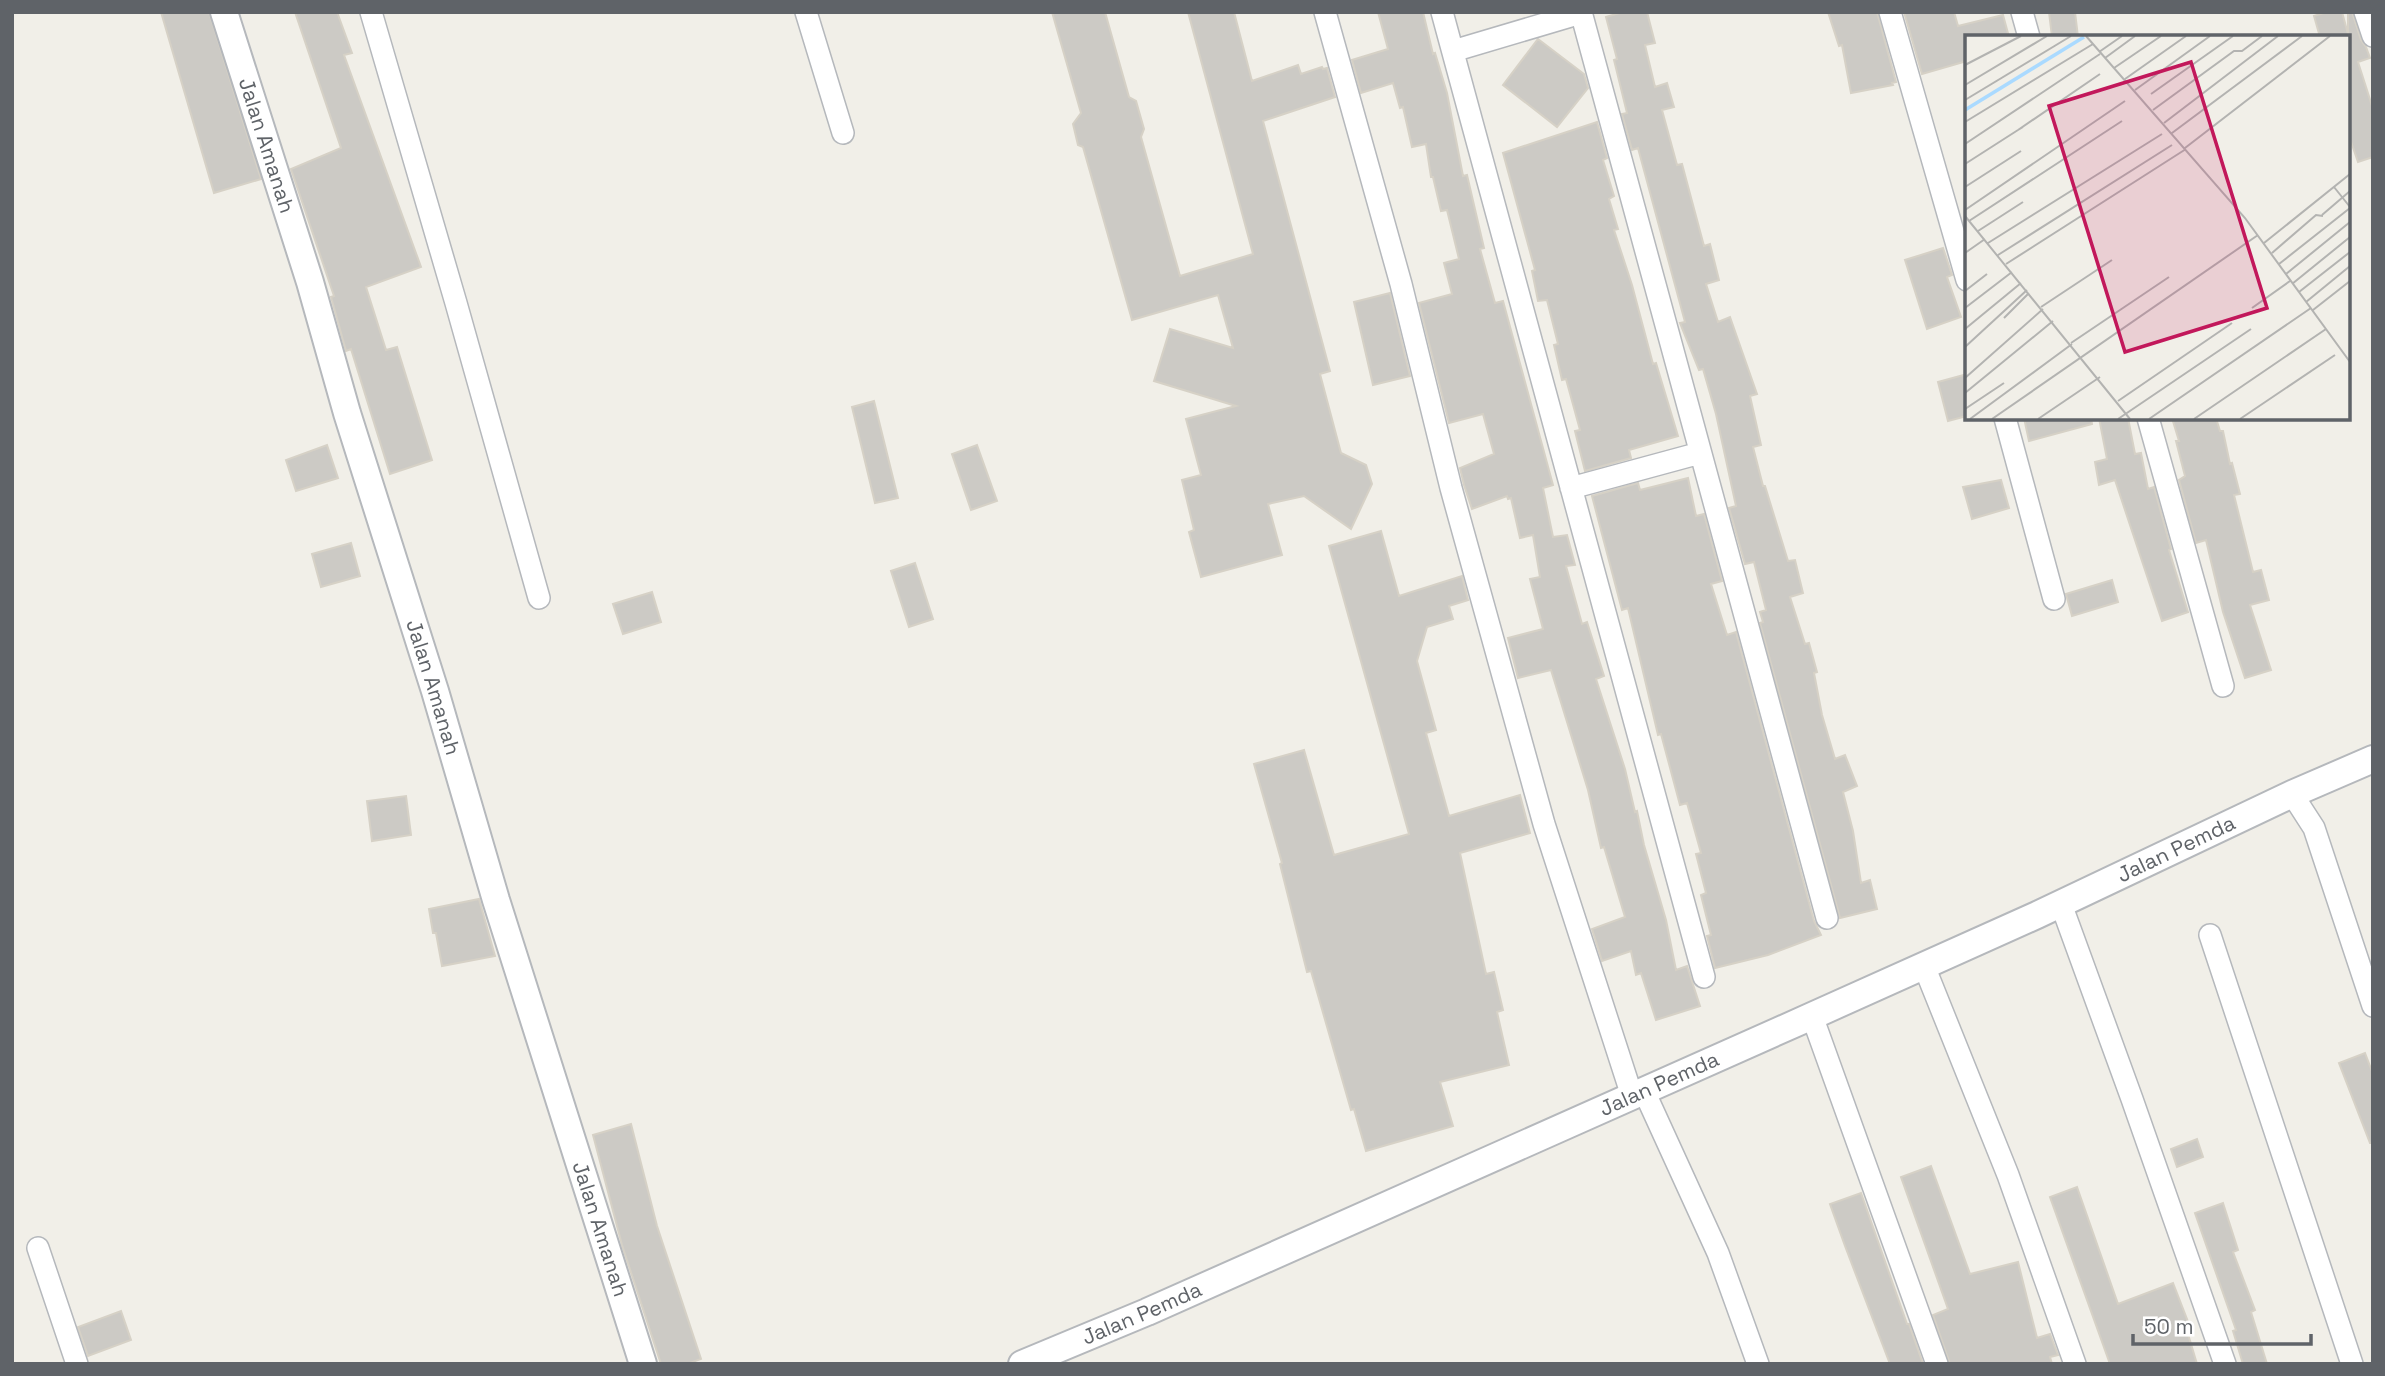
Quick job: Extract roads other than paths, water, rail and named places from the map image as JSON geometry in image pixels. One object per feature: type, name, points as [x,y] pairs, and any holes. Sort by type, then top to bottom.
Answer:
[{"type":"street","name":"Jalan Amanah","points":[[224,12],[302,256],[347,413],[435,691],[512,952],[643,1364]]},
{"type":"street","points":[[371,12],[539,598]]},
{"type":"street","points":[[806,12],[843,134]]},
{"type":"street","points":[[1325,12],[1540,811],[1638,1094],[1718,1253],[1758,1364]]},
{"type":"street","points":[[1442,12],[1704,978]]},
{"type":"street","points":[[1452,51],[1581,12],[1827,918]]},
{"type":"street","points":[[1890,12],[1965,274]]},
{"type":"street","points":[[2022,12],[2028,35]]},
{"type":"street","points":[[2365,12],[2373,36]]},
{"type":"street","points":[[2006,420],[2054,599]]},
{"type":"street","points":[[2149,420],[2223,686]]},
{"type":"street","points":[[1571,488],[1700,453]]},
{"type":"street","name":"Jalan Pemda","points":[[1022,1364],[1159,1306],[1924,966],[2291,794],[2373,759]]},
{"type":"street","points":[[2291,794],[2314,828],[2373,1006]]},
{"type":"street","points":[[2061,904],[2225,1364]]},
{"type":"street","points":[[2210,935],[2352,1364]]},
{"type":"street","points":[[1924,966],[2008,1175],[2075,1364]]},
{"type":"street","points":[[1812,1016],[1937,1364]]},
{"type":"street","points":[[38,1248],[77,1364]]}]
